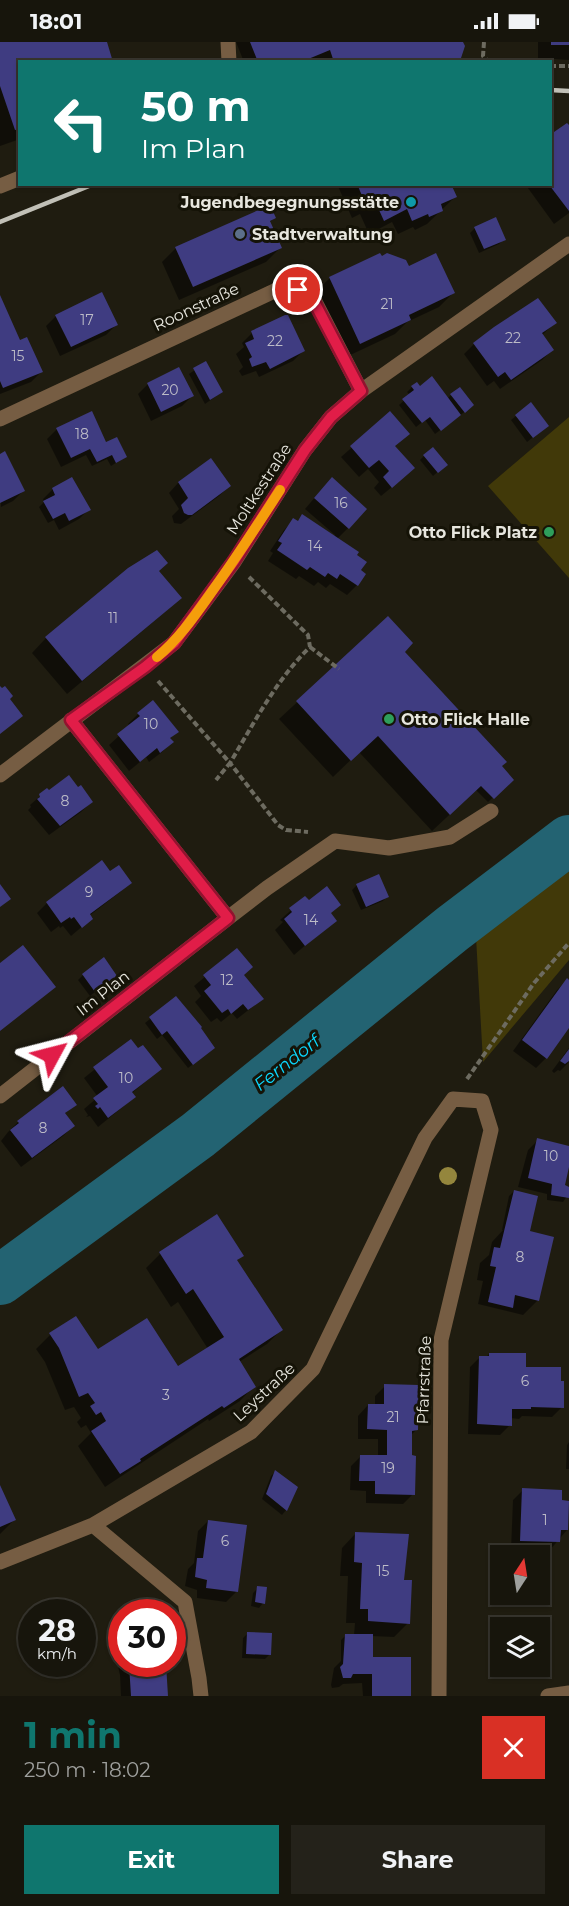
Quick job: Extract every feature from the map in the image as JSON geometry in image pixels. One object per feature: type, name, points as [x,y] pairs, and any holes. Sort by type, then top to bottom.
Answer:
[{"type":"street","points":[[228,42],[229,60]]},
{"type":"street","points":[[0,186],[18,179]]},
{"type":"street","name":"Moltkestraße","points":[[0,776],[174,643],[234,561],[305,450],[331,417],[361,391],[569,244]]},
{"type":"street","name":"Roonstraße","points":[[0,419],[285,286],[310,294],[361,391]]},
{"type":"street","points":[[71,720],[228,918]]},
{"type":"street","points":[[335,842],[389,848],[450,837],[491,811]]},
{"type":"street","name":"Im Plan","points":[[0,1096],[267,888],[335,842]]},
{"type":"street","name":"Leystraße","points":[[0,1562],[93,1525],[251,1432],[314,1370],[425,1138],[453,1100]]},
{"type":"street","name":"Pfarrstraße","points":[[440,1696],[441,1341],[491,1130],[482,1101],[453,1100]]},
{"type":"street","points":[[93,1525],[184,1602],[200,1678],[201,1696]]},
{"type":"street","points":[[548,1696],[569,1693]]},
{"type":"path","points":[[484,42],[483,56],[487,60]]},
{"type":"path","points":[[552,66],[569,66]]},
{"type":"path","points":[[234,561],[308,635],[310,647],[339,669]]},
{"type":"path","points":[[216,780],[230,763],[263,707],[296,661],[310,647]]},
{"type":"path","points":[[145,667],[230,763],[278,825],[286,830],[318,833],[335,842]]},
{"type":"path","points":[[453,1100],[534,983],[569,943]]},
{"type":"shaded area","name":"Otto Flick Platz","points":[[569,417],[569,578],[488,486]]},
{"type":"shaded area","points":[[569,871],[569,960],[483,1062],[476,937]]},
{"type":"building","points":[[0,42],[107,42],[112,60],[18,60],[18,129],[15,130],[0,86]]},
{"type":"building","points":[[250,42],[463,42],[465,46],[461,58],[456,60],[442,60],[441,58],[436,60],[333,60],[330,50],[306,60],[257,60]]},
{"type":"building","points":[[551,42],[569,42],[569,45],[551,45]]},
{"type":"building","points":[[567,123],[569,125],[569,211],[550,186],[552,186],[552,130],[554,132]]},
{"type":"building","name":"Jugendbegegnungsstätte","points":[[358,186],[452,186],[457,197],[441,204],[443,211],[412,221],[407,209],[384,221],[375,201],[366,205]]},
{"type":"building","name":"Stadtverwaltung","points":[[270,205],[276,218],[270,221],[282,248],[193,287],[175,247]]},
{"type":"building","points":[[496,217],[506,240],[484,249],[474,227]]},
{"type":"building","points":[[380,253],[382,256],[387,253],[406,260],[409,266],[436,253],[455,293],[409,315],[411,320],[360,344],[329,277]]},
{"type":"building","points":[[102,292],[118,325],[71,347],[55,315]]},
{"type":"building","points":[[0,295],[20,340],[27,337],[43,372],[3,388],[0,381]]},
{"type":"building","points":[[538,298],[557,323],[542,333],[554,350],[511,380],[505,372],[498,377],[473,343]]},
{"type":"building","points":[[288,315],[305,351],[270,369],[266,362],[252,367],[249,359],[252,357],[245,343],[254,339],[251,331]]},
{"type":"building","points":[[206,361],[223,392],[210,400],[193,368]]},
{"type":"building","points":[[179,367],[194,396],[161,412],[147,383]]},
{"type":"building","points":[[432,376],[461,415],[441,431],[430,417],[422,423],[402,399],[414,390],[411,386],[417,382],[420,386]]},
{"type":"building","points":[[460,387],[474,405],[465,413],[450,394]]},
{"type":"building","points":[[531,402],[549,426],[533,438],[515,415]]},
{"type":"building","points":[[92,411],[106,442],[117,437],[127,457],[116,463],[112,455],[97,462],[90,449],[71,458],[56,428]]},
{"type":"building","points":[[390,411],[410,434],[395,446],[415,468],[392,488],[383,477],[389,471],[379,460],[369,468],[350,446]]},
{"type":"building","points":[[433,447],[448,465],[438,473],[423,455]]},
{"type":"building","points":[[5,451],[25,491],[0,503],[0,454]]},
{"type":"building","points":[[211,458],[231,486],[192,515],[188,515],[184,513],[181,505],[188,498],[178,482]]},
{"type":"building","points":[[72,477],[91,510],[69,521],[65,513],[53,519],[43,501],[55,495],[52,488]]},
{"type":"building","points":[[332,477],[367,509],[349,529],[314,498]]},
{"type":"building","points":[[302,514],[359,552],[357,555],[367,562],[361,570],[366,574],[358,586],[340,574],[337,579],[328,573],[325,577],[310,567],[307,570],[277,550],[282,543],[278,541],[293,518],[298,521]]},
{"type":"building","points":[[157,550],[168,563],[159,571],[182,598],[82,681],[45,637],[128,568]]},
{"type":"building","name":"Otto Flick Halle","points":[[388,616],[413,643],[405,652],[507,762],[502,766],[514,780],[494,799],[481,786],[450,815],[378,736],[351,761],[296,701]]},
{"type":"building","points":[[0,686],[2,688],[5,686],[13,696],[10,699],[23,716],[0,734]]},
{"type":"building","points":[[153,700],[179,732],[170,738],[174,742],[160,753],[157,748],[140,762],[117,734],[140,716],[137,713]]},
{"type":"building","points":[[69,775],[78,787],[81,785],[93,802],[60,826],[37,799],[40,797],[39,794],[47,788],[49,790]]},
{"type":"building","points":[[102,860],[110,871],[119,865],[132,883],[90,914],[93,919],[82,928],[74,917],[61,923],[46,902]]},
{"type":"building","points":[[379,874],[389,897],[366,907],[356,884]]},
{"type":"building","points":[[0,884],[11,899],[0,907]]},
{"type":"building","points":[[327,886],[341,905],[331,913],[337,921],[305,946],[284,919],[292,912],[289,908],[305,896],[309,900]]},
{"type":"building","points":[[23,945],[56,987],[0,1031],[0,963]]},
{"type":"building","points":[[237,948],[253,967],[244,975],[264,999],[248,1010],[243,1004],[231,1014],[228,1009],[222,1013],[204,991],[211,985],[203,975]]},
{"type":"building","points":[[104,957],[117,976],[95,992],[82,974]]},
{"type":"building","points":[[567,978],[569,980],[569,1028],[547,1059],[522,1040]]},
{"type":"building","points":[[176,996],[202,1027],[215,1048],[193,1065],[167,1031],[162,1035],[149,1017]]},
{"type":"building","points":[[131,1039],[138,1048],[143,1045],[162,1069],[132,1092],[136,1097],[108,1118],[100,1107],[98,1109],[95,1106],[98,1104],[93,1098],[108,1087],[93,1067]]},
{"type":"building","points":[[569,1049],[569,1061],[565,1064],[560,1061]]},
{"type":"building","points":[[63,1086],[77,1105],[65,1113],[75,1126],[32,1158],[10,1130],[19,1123],[17,1121]]},
{"type":"building","points":[[537,1138],[569,1146],[569,1167],[565,1185],[569,1187],[569,1198],[551,1195],[552,1184],[528,1178]]},
{"type":"building","points":[[514,1190],[538,1196],[530,1231],[554,1237],[539,1301],[515,1295],[513,1308],[488,1302],[496,1267],[490,1266],[494,1247],[500,1248]]},
{"type":"building","points":[[217,1214],[244,1256],[237,1260],[283,1330],[239,1359],[256,1387],[224,1408],[222,1406],[120,1474],[91,1431],[106,1421],[101,1412],[96,1415],[90,1406],[95,1403],[88,1393],[79,1397],[59,1348],[49,1333],[76,1316],[98,1349],[147,1318],[178,1366],[224,1337],[193,1289],[186,1294],[159,1252]]},
{"type":"building","points":[[489,1353],[526,1353],[526,1367],[561,1367],[561,1381],[564,1381],[564,1408],[512,1409],[512,1426],[477,1424],[479,1356],[489,1356]]},
{"type":"building","points":[[384,1384],[419,1385],[418,1430],[412,1431],[412,1455],[416,1456],[415,1495],[375,1494],[375,1481],[359,1481],[360,1455],[387,1455],[387,1430],[367,1429],[368,1404],[384,1404]]},
{"type":"building","points":[[275,1470],[298,1487],[287,1511],[266,1494]]},
{"type":"building","points":[[0,1485],[16,1520],[0,1527]]},
{"type":"building","points":[[522,1488],[562,1490],[562,1500],[569,1501],[568,1530],[561,1530],[560,1542],[520,1541]]},
{"type":"building","points":[[208,1520],[247,1525],[238,1592],[206,1588],[207,1580],[195,1577],[197,1558],[203,1558]]},
{"type":"building","points":[[355,1532],[409,1534],[404,1580],[412,1580],[410,1624],[368,1621],[368,1609],[360,1609],[362,1563],[354,1562]]},
{"type":"building","points":[[257,1586],[267,1587],[265,1604],[255,1602]]},
{"type":"building","points":[[247,1632],[272,1633],[271,1655],[246,1654]]},
{"type":"building","points":[[345,1634],[373,1634],[373,1657],[411,1657],[411,1696],[372,1696],[372,1674],[353,1674],[351,1678],[343,1678],[340,1667],[343,1664]]},
{"type":"building","points":[[130,1677],[167,1677],[168,1696],[131,1696]]},
{"type":"waterway","name":"Ferndorf","points":[[0,1280],[198,1135],[452,929],[569,840]]},
{"type":"railway","points":[[552,90],[569,91]]},
{"type":"railway","points":[[0,222],[89,186]]},
{"type":"slow traffic","points":[[157,657],[174,643],[197,613],[280,490]]},
{"type":"place","name":"Jugendbegegnungsstätte","points":[[411,202]]},
{"type":"place","name":"Stadtverwaltung","points":[[240,234]]},
{"type":"place","name":"Otto Flick Platz","points":[[549,532]]},
{"type":"place","name":"Otto Flick Halle","points":[[389,719]]},
{"type":"route","points":[[52,1055],[228,918],[71,720],[145,667],[174,643],[234,561],[305,450],[331,417],[361,391],[310,294],[298,290]]}]
